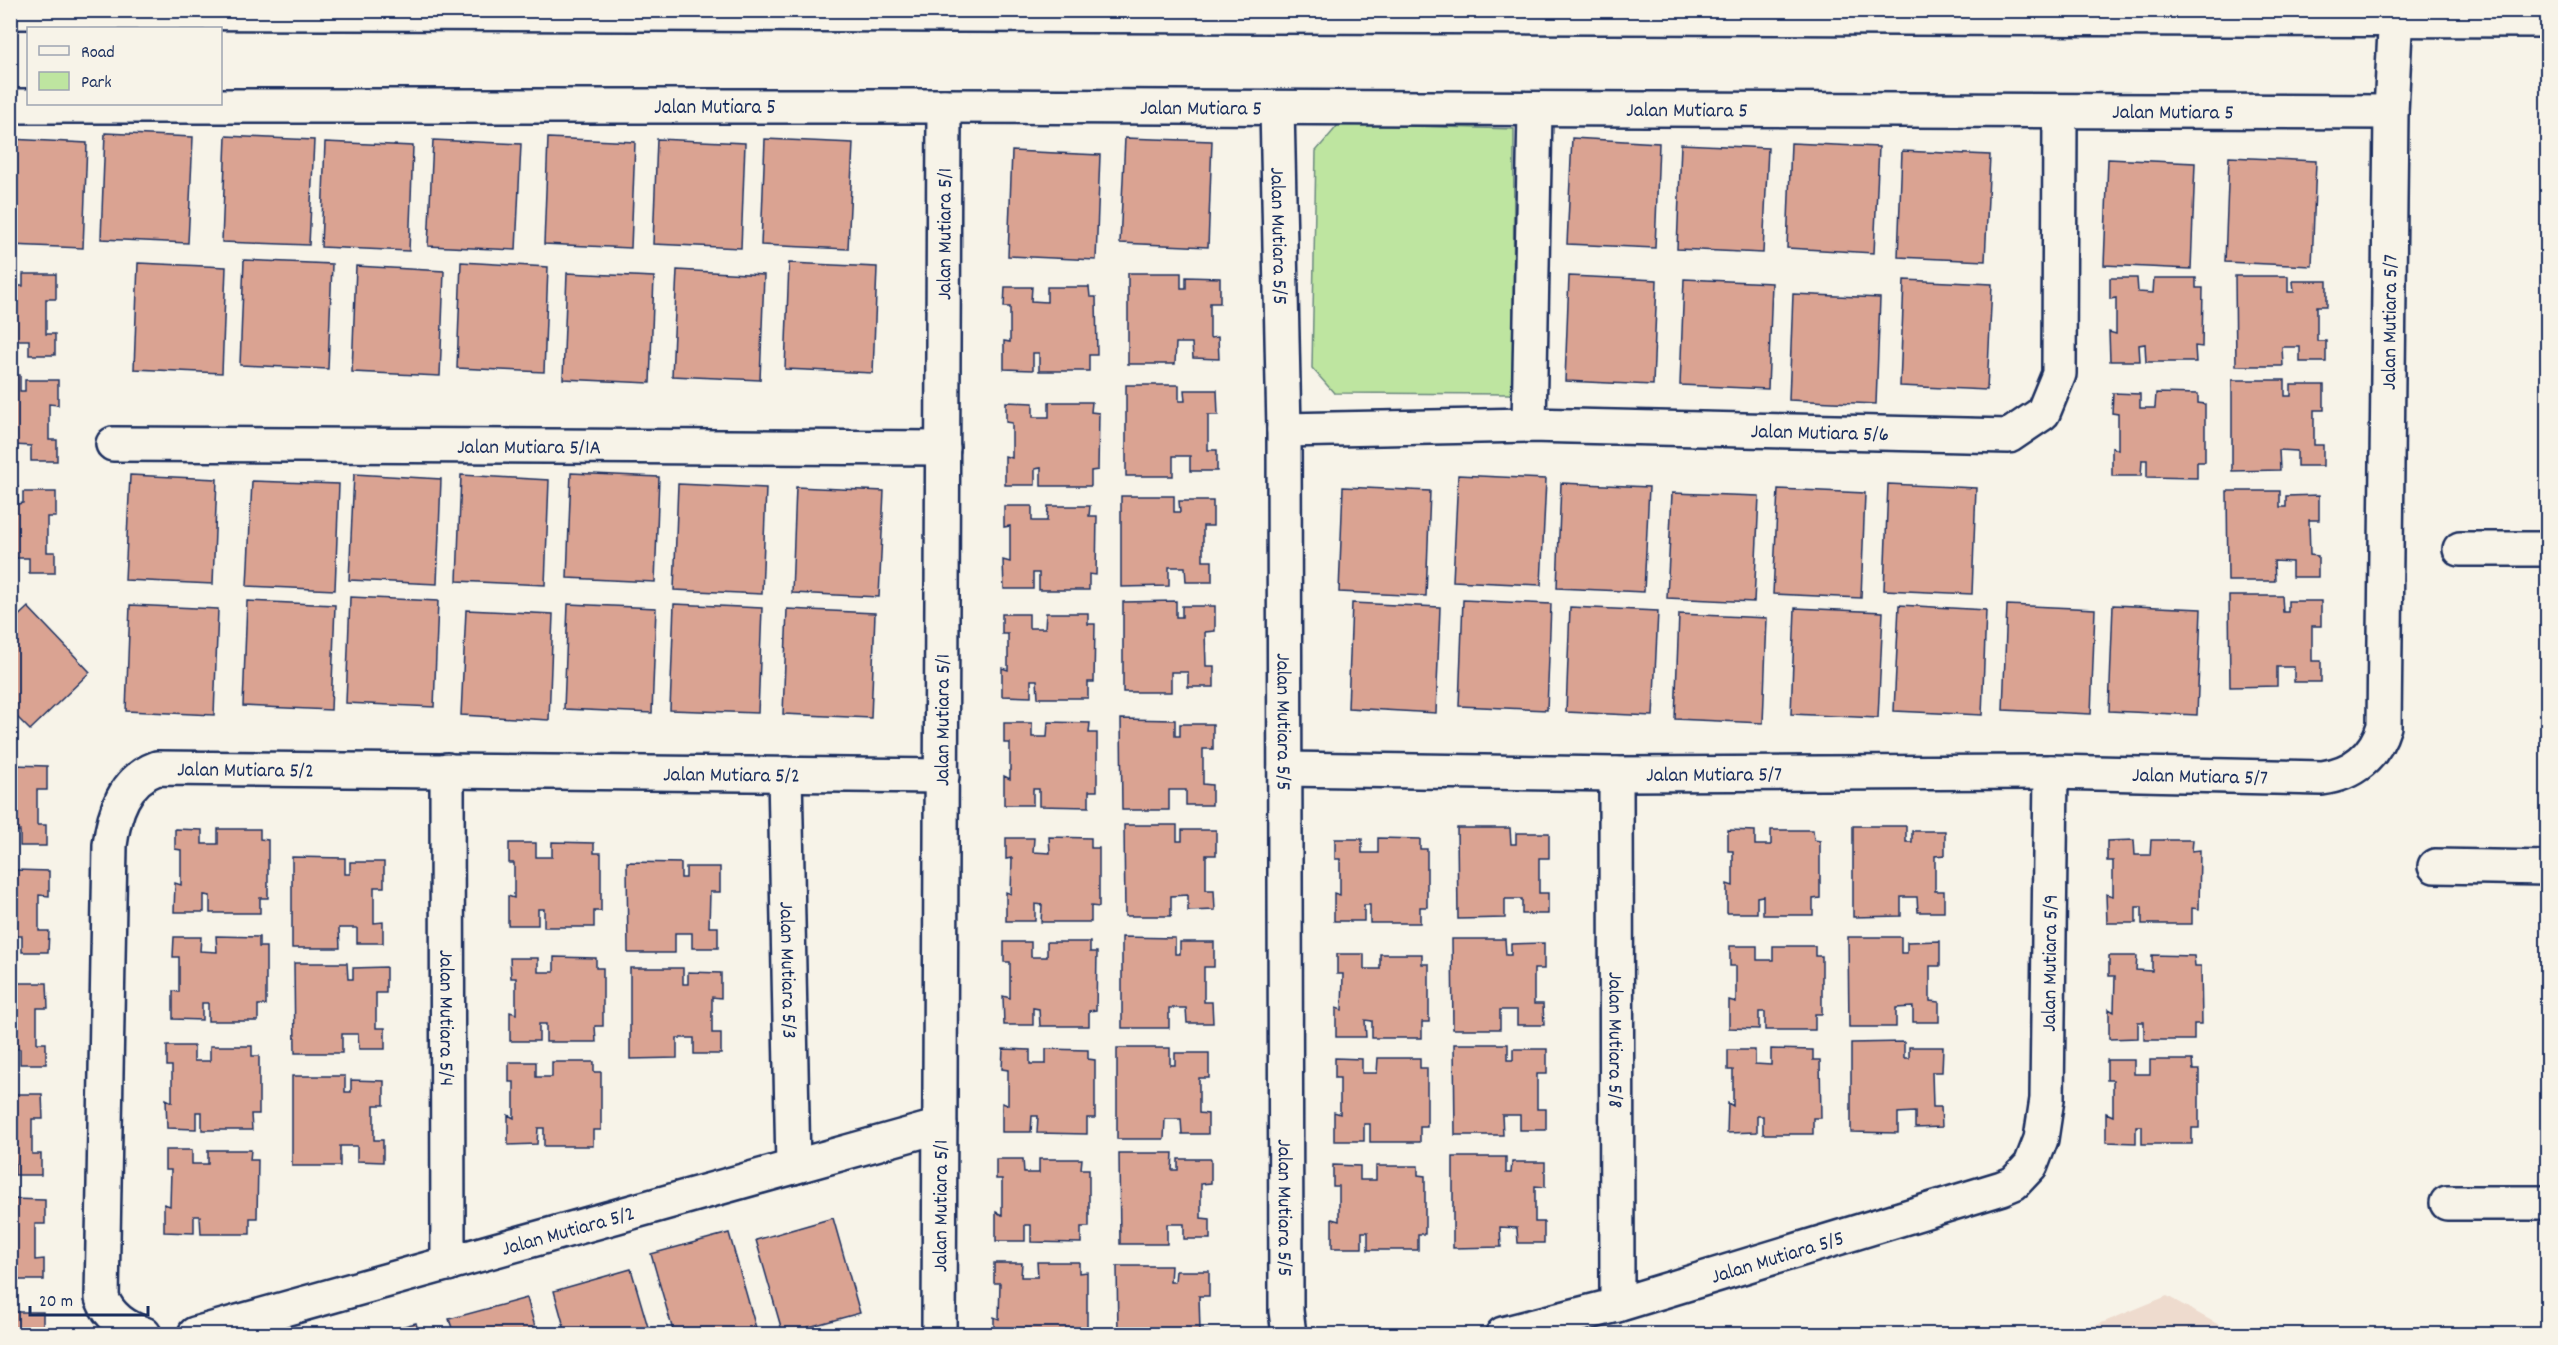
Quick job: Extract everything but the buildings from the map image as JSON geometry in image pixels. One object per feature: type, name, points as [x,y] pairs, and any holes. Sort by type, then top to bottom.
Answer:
[{"type":"street","points":[[10,12],[2395,14],[2547,20]]},
{"type":"street","name":"Jalan Mutiara 5/7","points":[[1285,769],[1616,774],[2051,772],[2322,778],[2352,770],[2368,755],[2381,736],[2384,726],[2391,112],[2395,14]]},
{"type":"street","name":"Jalan Mutiara 5","points":[[10,106],[944,106],[2060,113],[2391,112]]},
{"type":"street","name":"Jalan Mutiara 5/1","points":[[939,1335],[944,106]]},
{"type":"street","name":"Jalan Mutiara 5/5","points":[[1277,108],[1284,430],[1286,1311],[1289,1335]]},
{"type":"street","points":[[1529,425],[1535,110]]},
{"type":"street","name":"Jalan Mutiara 5/6","points":[[1284,430],[1529,425],[2009,436],[2043,413],[2060,374],[2060,113]]},
{"type":"street","name":"Jalan Mutiara 5/1A","points":[[113,444],[943,448]]},
{"type":"street","points":[[2460,549],[2547,549]]},
{"type":"street","name":"Jalan Mutiara 5/2","points":[[144,1335],[133,1331],[118,1319],[105,1305],[102,1298],[110,845],[113,820],[123,796],[145,773],[157,768],[942,776]]},
{"type":"street","name":"Jalan Mutiara 5/4","points":[[447,770],[448,1264]]},
{"type":"street","name":"Jalan Mutiara 5/9","points":[[2037,1153],[2047,1099],[2051,772]]},
{"type":"street","name":"Jalan Mutiara 5/3","points":[[785,774],[793,1167]]},
{"type":"street","name":"Jalan Mutiara 5/8","points":[[1616,774],[1617,1305]]},
{"type":"street","points":[[2435,866],[2547,868]]},
{"type":"street","name":"Jalan Mutiara 5/2","points":[[195,1335],[940,1126]]},
{"type":"street","name":"Jalan Mutiara 5/5","points":[[1503,1335],[1617,1305],[2014,1184],[2023,1176],[2037,1153]]},
{"type":"street","points":[[2447,1203],[2547,1203]]},
{"type":"shaded area","points":[[2167,1296],[2232,1334],[2075,1334]]},
{"type":"green space","points":[[1339,124],[1514,129],[1513,394],[1334,393],[1312,368],[1316,151]]}]
